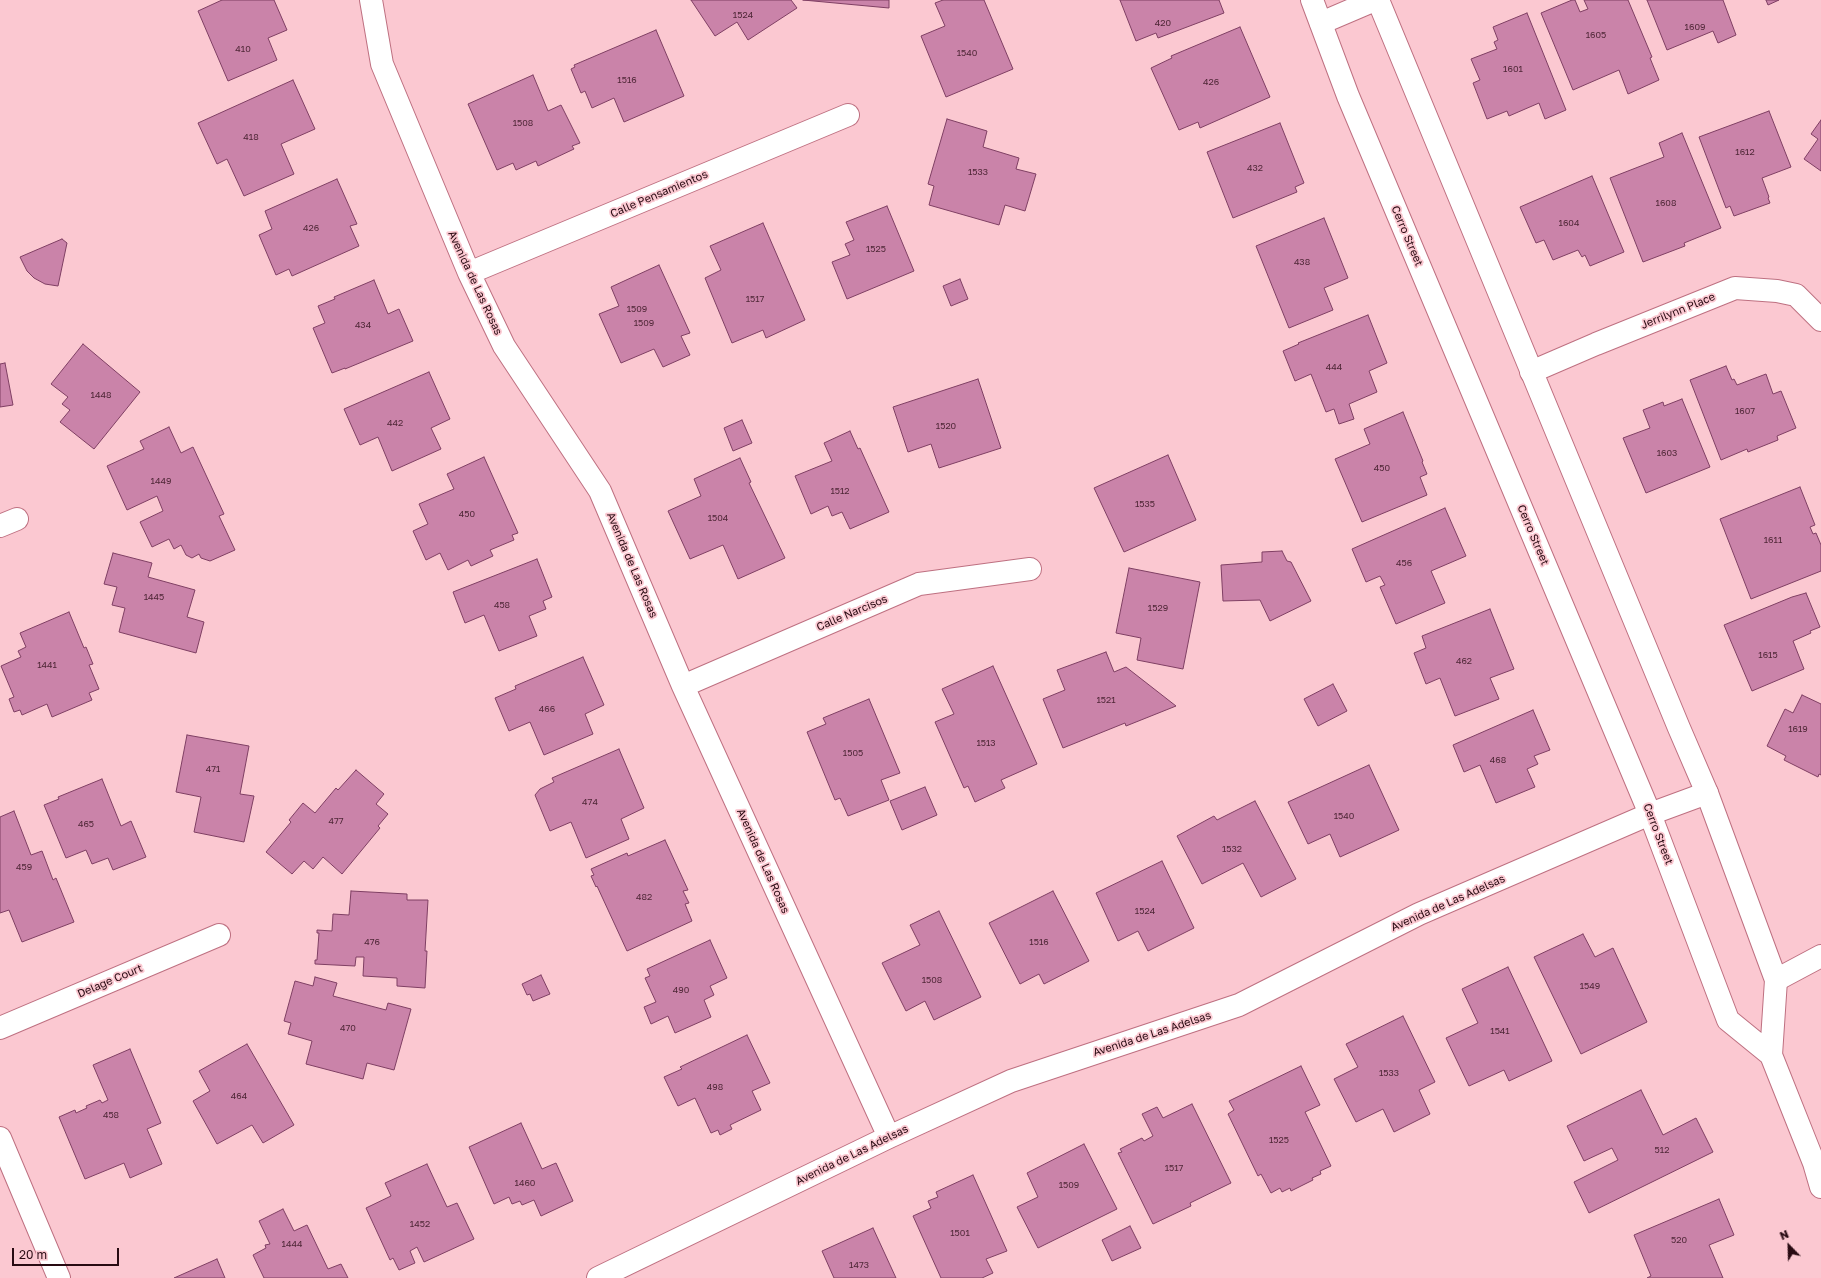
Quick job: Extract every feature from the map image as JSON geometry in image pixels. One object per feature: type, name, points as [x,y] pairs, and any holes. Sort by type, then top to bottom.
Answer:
[{"type":"street","name":"Avenida de Las Rosas","points":[[371,0],[382,64],[469,273],[504,346],[600,491],[683,686],[889,1137]]},
{"type":"street","name":"Cerro Street","points":[[1312,0],[1348,96],[1650,814],[1728,1020],[1771,1055]]},
{"type":"street","name":"Cerro Street","points":[[1377,0],[1707,793],[1776,980],[1771,1055],[1814,1163],[1821,1187]]},
{"type":"street","points":[[1321,23],[1377,0]]},
{"type":"street","name":"Calle Pensamientos","points":[[469,273],[848,114]]},
{"type":"street","name":"Jerrilynn Place","points":[[1531,372],[1735,288],[1777,291],[1796,295],[1821,320]]},
{"type":"street","name":"Calle Narcisos","points":[[683,686],[920,584],[1030,569]]},
{"type":"street","name":"Avenida de Las Adelsas","points":[[598,1278],[889,1137],[1012,1081],[1239,1006],[1419,914],[1650,814],[1707,793]]},
{"type":"street","name":"Delage Court","points":[[0,1028],[219,935]]},
{"type":"street","points":[[1776,980],[1821,956]]},
{"type":"street","points":[[0,1138],[59,1278]]},
{"type":"building","points":[[222,0],[274,0],[287,30],[268,38],[277,60],[228,81],[198,11]]},
{"type":"building","points":[[691,0],[791,0],[797,8],[748,40],[737,22],[715,36]]},
{"type":"building","points":[[803,0],[889,0],[889,8]]},
{"type":"building","points":[[943,0],[984,0],[1013,69],[946,97],[921,36],[945,26],[935,3]]},
{"type":"building","points":[[1120,0],[1219,0],[1224,13],[1158,38],[1156,33],[1136,41]]},
{"type":"building","points":[[1575,0],[1580,12],[1588,9],[1584,0],[1628,0],[1652,57],[1650,58],[1659,80],[1628,94],[1619,70],[1573,90],[1541,13]]},
{"type":"building","points":[[1647,0],[1723,0],[1736,35],[1718,43],[1713,31],[1667,50]]},
{"type":"building","points":[[1766,0],[1779,0],[1768,5]]},
{"type":"building","points":[[1527,13],[1566,110],[1545,119],[1539,103],[1509,116],[1507,111],[1487,119],[1473,83],[1480,80],[1471,59],[1497,49],[1494,42],[1498,40],[1493,27]]},
{"type":"building","points":[[1240,27],[1270,97],[1200,128],[1198,122],[1179,130],[1151,68],[1172,58],[1171,56]]},
{"type":"building","points":[[656,30],[684,96],[624,122],[614,98],[592,108],[585,91],[581,93],[571,69],[575,67],[574,65]]},
{"type":"building","points":[[533,75],[548,111],[561,105],[580,143],[572,146],[574,149],[538,166],[536,161],[516,170],[513,163],[497,170],[468,104]]},
{"type":"building","points":[[293,80],[315,129],[281,144],[294,174],[244,196],[227,159],[217,164],[198,123]]},
{"type":"building","points":[[1769,111],[1791,167],[1762,178],[1770,203],[1734,216],[1730,206],[1726,208],[1699,137]]},
{"type":"building","points":[[947,119],[987,131],[983,147],[1019,158],[1016,169],[1036,174],[1025,211],[1005,205],[999,225],[929,205],[934,186],[928,184]]},
{"type":"building","points":[[1821,120],[1821,171],[1804,159],[1818,139],[1811,134]]},
{"type":"building","points":[[1280,123],[1304,183],[1295,187],[1297,192],[1233,218],[1207,152]]},
{"type":"building","points":[[1682,133],[1721,228],[1684,243],[1685,246],[1643,262],[1610,178],[1664,157],[1659,143]]},
{"type":"building","points":[[1592,176],[1624,252],[1590,266],[1585,255],[1582,257],[1578,250],[1553,260],[1544,240],[1536,243],[1520,207]]},
{"type":"building","points":[[337,179],[357,224],[350,226],[359,246],[292,276],[289,269],[276,275],[259,235],[272,229],[265,211]]},
{"type":"building","points":[[887,206],[914,271],[847,299],[832,262],[850,255],[845,244],[854,240],[846,222]]},
{"type":"building","points":[[1324,218],[1348,278],[1324,288],[1333,310],[1289,328],[1256,246]]},
{"type":"building","points":[[763,223],[805,320],[766,338],[763,330],[732,343],[705,278],[721,270],[710,246]]},
{"type":"building","points":[[62,239],[67,243],[58,286],[45,284],[34,278],[27,271],[20,257]]},
{"type":"building","points":[[659,265],[690,333],[681,336],[690,355],[663,367],[654,349],[621,363],[599,314],[619,306],[611,287]]},
{"type":"building","points":[[960,279],[968,299],[951,306],[943,286]]},
{"type":"building","points":[[374,280],[388,314],[399,309],[413,341],[332,373],[313,328],[325,323],[318,306],[335,299],[334,297]]},
{"type":"building","points":[[1368,315],[1387,363],[1369,371],[1377,392],[1349,404],[1354,419],[1339,424],[1334,409],[1326,412],[1311,374],[1295,381],[1283,351],[1299,344],[1298,343]]},
{"type":"building","points":[[83,344],[140,392],[94,449],[60,422],[70,410],[62,404],[68,397],[51,384]]},
{"type":"building","points":[[5,363],[13,405],[0,407],[0,364]]},
{"type":"building","points":[[1726,366],[1732,380],[1734,379],[1737,385],[1766,374],[1773,394],[1781,391],[1796,428],[1777,436],[1778,440],[1748,452],[1747,449],[1721,460],[1690,380]]},
{"type":"building","points":[[429,372],[450,419],[431,428],[441,449],[392,471],[378,437],[360,445],[344,409]]},
{"type":"building","points":[[978,379],[1001,448],[939,468],[931,444],[908,452],[893,407]]},
{"type":"building","points":[[1682,399],[1710,467],[1646,493],[1623,438],[1650,428],[1643,410],[1663,402],[1664,406]]},
{"type":"building","points":[[1403,412],[1427,474],[1420,477],[1427,495],[1362,522],[1335,459],[1370,444],[1364,429]]},
{"type":"building","points":[[742,420],[752,443],[733,451],[724,428]]},
{"type":"building","points":[[169,427],[181,453],[193,447],[224,514],[219,516],[235,550],[210,561],[201,558],[199,554],[192,558],[186,555],[181,545],[174,549],[169,539],[152,547],[140,522],[163,511],[157,496],[127,510],[107,466],[144,449],[140,441]]},
{"type":"building","points":[[850,431],[858,449],[860,448],[889,512],[850,529],[842,512],[832,516],[828,506],[811,514],[795,476],[832,461],[824,443]]},
{"type":"building","points":[[1168,455],[1196,520],[1124,552],[1094,488]]},
{"type":"building","points":[[484,457],[518,533],[512,535],[514,540],[490,550],[493,556],[471,566],[468,560],[448,570],[440,553],[426,560],[413,531],[428,524],[419,504],[454,489],[447,474]]},
{"type":"building","points":[[740,458],[751,482],[749,483],[785,558],[738,579],[723,545],[690,559],[668,511],[701,496],[694,479]]},
{"type":"building","points":[[1800,487],[1815,525],[1810,527],[1813,534],[1816,533],[1821,545],[1821,571],[1751,599],[1720,519]]},
{"type":"building","points":[[1445,508],[1466,556],[1431,571],[1445,603],[1396,624],[1380,587],[1385,585],[1380,576],[1366,582],[1352,549]]},
{"type":"building","points":[[1282,551],[1287,561],[1291,562],[1311,601],[1270,621],[1260,600],[1223,601],[1221,565],[1262,562],[1262,552]]},
{"type":"building","points":[[113,553],[152,563],[148,577],[195,590],[187,617],[204,622],[196,653],[119,632],[125,608],[112,605],[117,587],[104,584]]},
{"type":"building","points":[[537,559],[552,597],[543,601],[546,609],[529,616],[537,636],[499,651],[484,615],[465,623],[453,592]]},
{"type":"building","points":[[1129,568],[1200,582],[1183,669],[1137,660],[1141,638],[1116,633]]},
{"type":"building","points":[[1806,593],[1820,627],[1793,641],[1804,669],[1752,691],[1724,625],[1792,597]]},
{"type":"building","points":[[1490,609],[1514,669],[1490,678],[1499,699],[1455,716],[1440,678],[1426,684],[1414,653],[1426,648],[1422,636]]},
{"type":"building","points":[[69,612],[84,648],[86,647],[93,664],[89,665],[99,689],[89,693],[92,700],[52,717],[47,704],[22,715],[20,710],[14,712],[9,699],[14,697],[1,666],[21,657],[18,651],[26,647],[20,633]]},
{"type":"building","points":[[1106,652],[1114,672],[1126,667],[1176,706],[1126,726],[1125,723],[1063,748],[1043,699],[1065,690],[1057,670]]},
{"type":"building","points":[[583,657],[604,705],[585,714],[593,734],[544,755],[530,722],[509,731],[495,698],[516,689],[515,686]]},
{"type":"building","points":[[993,666],[1037,764],[1001,780],[1005,788],[975,802],[968,786],[964,788],[935,722],[954,714],[942,689]]},
{"type":"building","points":[[1333,684],[1347,711],[1318,726],[1304,699]]},
{"type":"building","points":[[1802,695],[1821,704],[1821,775],[1819,774],[1818,777],[1784,760],[1786,756],[1767,746],[1785,709],[1793,713]]},
{"type":"building","points":[[869,699],[900,773],[881,780],[889,800],[848,816],[840,798],[835,800],[807,732],[826,724],[823,718]]},
{"type":"building","points":[[1533,710],[1550,750],[1534,756],[1538,764],[1527,769],[1535,787],[1496,803],[1480,765],[1464,772],[1453,745]]},
{"type":"building","points":[[187,735],[249,746],[240,794],[254,796],[244,842],[194,832],[201,797],[176,792]]},
{"type":"building","points":[[619,749],[644,808],[621,819],[629,839],[586,858],[571,822],[550,831],[535,795],[540,789],[554,782],[552,778]]},
{"type":"building","points":[[1369,765],[1399,830],[1340,857],[1330,834],[1308,844],[1288,802]]},
{"type":"building","points":[[356,770],[384,794],[376,804],[388,814],[378,826],[380,828],[342,874],[323,857],[313,869],[304,861],[292,874],[266,852],[291,822],[289,820],[303,803],[315,813],[336,788],[338,790]]},
{"type":"building","points":[[102,779],[121,826],[131,821],[146,857],[113,870],[108,858],[92,864],[86,850],[66,858],[44,805],[59,799],[58,797]]},
{"type":"building","points":[[925,787],[937,815],[902,830],[890,801]]},
{"type":"building","points":[[1255,801],[1296,879],[1261,897],[1243,863],[1202,884],[1177,836],[1214,816],[1217,820]]},
{"type":"building","points":[[14,811],[31,855],[42,851],[53,880],[56,878],[74,922],[22,942],[9,910],[0,913],[0,817]]},
{"type":"building","points":[[665,840],[688,890],[683,891],[689,903],[685,904],[692,921],[627,951],[591,876],[594,875],[591,869],[627,853],[628,856]]},
{"type":"building","points":[[1162,861],[1194,928],[1148,951],[1138,931],[1118,941],[1096,893]]},
{"type":"building","points":[[351,891],[407,894],[407,900],[428,900],[425,951],[427,951],[425,988],[397,986],[397,978],[363,976],[364,957],[356,957],[355,966],[315,964],[315,960],[317,960],[319,933],[317,933],[317,930],[332,931],[333,914],[349,915]]},
{"type":"building","points":[[1053,891],[1089,961],[1044,984],[1039,974],[1020,984],[989,923]]},
{"type":"building","points":[[939,911],[981,997],[934,1020],[925,1001],[906,1011],[882,963],[920,945],[910,925]]},
{"type":"building","points":[[1583,934],[1595,957],[1613,948],[1647,1022],[1581,1054],[1534,957]]},
{"type":"building","points":[[710,940],[727,978],[710,986],[714,995],[704,1000],[711,1017],[675,1033],[668,1016],[651,1024],[644,1007],[656,1002],[645,978],[650,976],[647,969]]},
{"type":"building","points":[[1508,967],[1552,1061],[1509,1081],[1504,1070],[1469,1086],[1446,1038],[1478,1023],[1462,989]]},
{"type":"building","points":[[541,975],[550,994],[533,1001],[530,994],[527,995],[522,984]]},
{"type":"building","points":[[315,977],[337,983],[333,996],[386,1010],[388,1003],[411,1009],[394,1070],[367,1063],[363,1079],[306,1064],[312,1041],[288,1034],[291,1023],[284,1021],[295,981],[313,986]]},
{"type":"building","points":[[1403,1016],[1435,1082],[1419,1090],[1430,1114],[1394,1132],[1383,1109],[1356,1122],[1334,1079],[1358,1067],[1346,1044]]},
{"type":"building","points":[[747,1035],[770,1083],[752,1091],[761,1110],[730,1125],[732,1129],[720,1135],[718,1130],[711,1133],[695,1098],[678,1106],[664,1077],[682,1069],[680,1067]]},
{"type":"building","points":[[247,1044],[294,1125],[263,1143],[252,1125],[217,1144],[193,1101],[210,1091],[199,1071]]},
{"type":"building","points":[[130,1049],[161,1123],[147,1129],[162,1164],[130,1178],[124,1163],[85,1179],[59,1117],[75,1110],[76,1113],[87,1108],[86,1106],[100,1100],[102,1103],[108,1100],[93,1065]]},
{"type":"building","points":[[1301,1066],[1320,1105],[1305,1112],[1331,1166],[1320,1171],[1321,1174],[1312,1178],[1313,1180],[1291,1191],[1290,1188],[1282,1192],[1280,1188],[1271,1193],[1261,1174],[1258,1176],[1228,1114],[1234,1110],[1229,1101]]},
{"type":"building","points":[[1641,1090],[1663,1135],[1696,1118],[1713,1152],[1589,1213],[1574,1182],[1618,1160],[1612,1148],[1584,1161],[1567,1126]]},
{"type":"building","points":[[1192,1104],[1231,1183],[1190,1203],[1191,1206],[1153,1224],[1118,1153],[1122,1152],[1120,1149],[1142,1138],[1144,1141],[1153,1136],[1142,1114],[1157,1107],[1163,1118]]},
{"type":"building","points":[[521,1123],[542,1169],[556,1163],[573,1201],[541,1216],[534,1200],[522,1205],[520,1201],[512,1204],[509,1197],[494,1204],[469,1147]]},
{"type":"building","points":[[1084,1144],[1117,1209],[1038,1248],[1017,1207],[1038,1197],[1027,1173]]},
{"type":"building","points":[[427,1164],[447,1207],[457,1203],[474,1239],[424,1262],[417,1247],[410,1251],[415,1263],[399,1270],[393,1258],[390,1260],[366,1208],[391,1196],[385,1183]]},
{"type":"building","points":[[973,1175],[1007,1251],[986,1259],[993,1273],[982,1278],[941,1278],[913,1216],[931,1208],[928,1201],[938,1197],[936,1192]]},
{"type":"building","points":[[1719,1199],[1734,1235],[1709,1245],[1723,1278],[1647,1278],[1651,1276],[1634,1235]]},
{"type":"building","points":[[283,1209],[294,1231],[307,1225],[328,1269],[341,1264],[348,1278],[264,1278],[253,1255],[266,1248],[265,1245],[270,1244],[259,1221]]},
{"type":"building","points":[[1130,1226],[1141,1248],[1112,1261],[1102,1240]]},
{"type":"building","points":[[873,1228],[896,1278],[834,1278],[822,1251]]},
{"type":"building","points":[[217,1259],[225,1278],[174,1278]]}]
